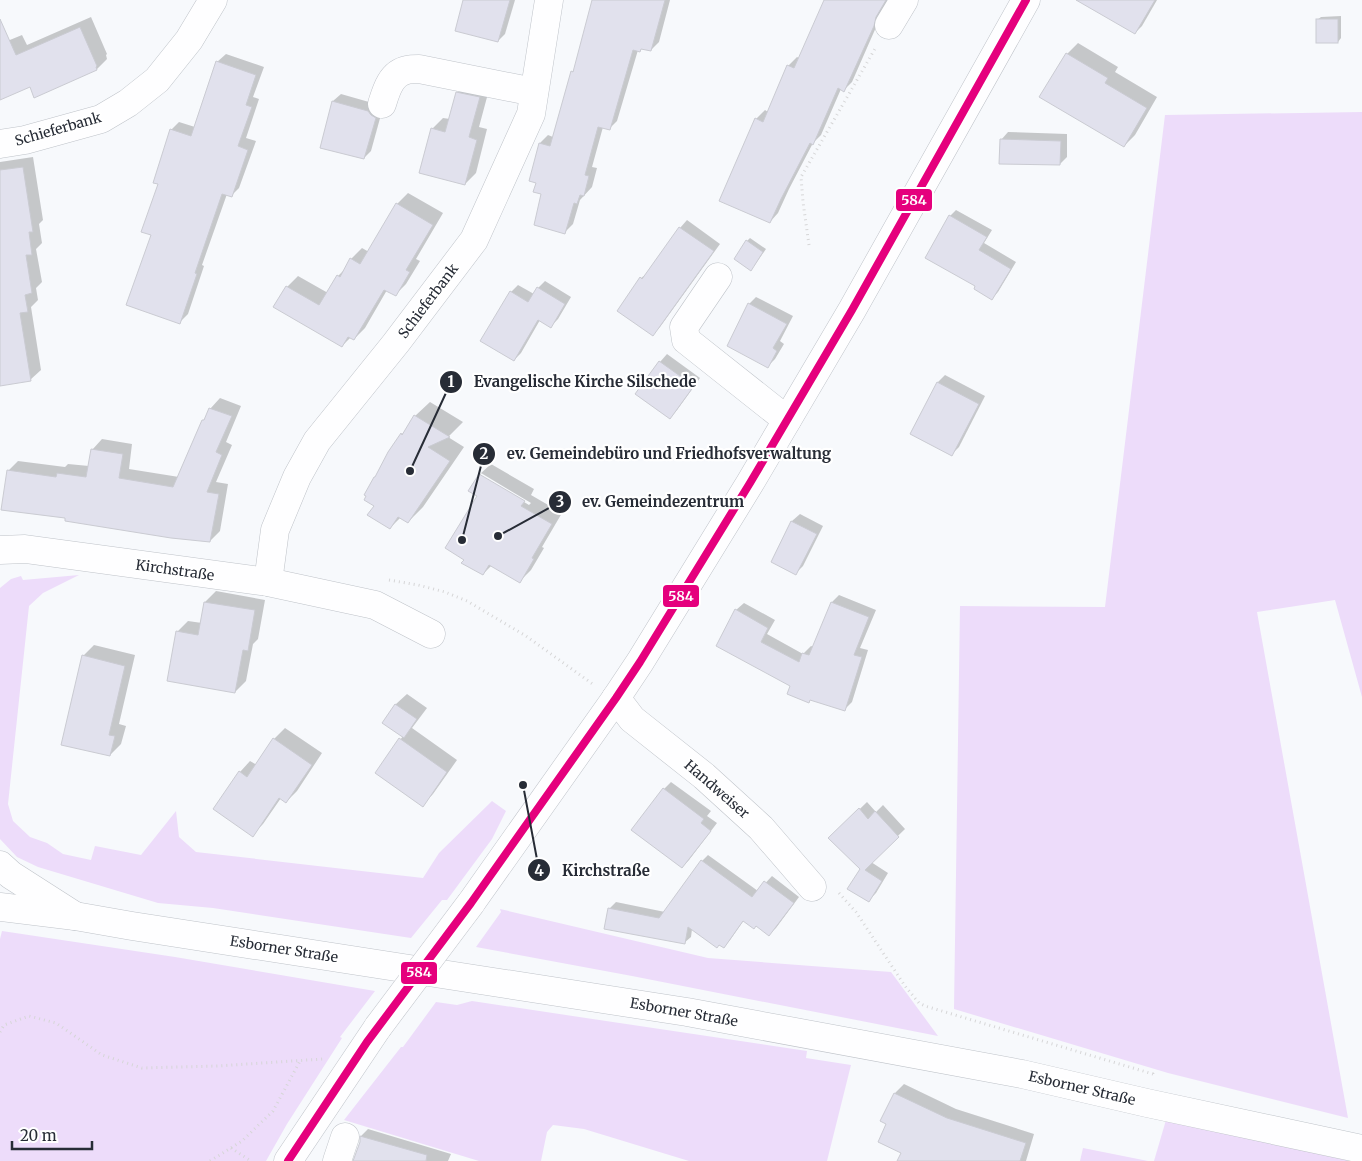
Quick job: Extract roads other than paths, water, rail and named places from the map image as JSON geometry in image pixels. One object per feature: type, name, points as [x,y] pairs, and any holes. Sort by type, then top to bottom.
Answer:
[{"type":"main road","name":"Schieferbank","points":[[0,144],[25,140],[101,119],[128,103],[157,80],[189,40],[213,0]]},
{"type":"main road","name":"Schieferbank","points":[[268,582],[275,530],[297,477],[317,441],[396,343],[474,240],[531,114],[549,0]]},
{"type":"main road","points":[[889,25],[904,0]]},
{"type":"main road","points":[[288,1161],[367,1042],[470,904],[616,698],[644,655],[852,310],[1026,0]]},
{"type":"main road","points":[[382,104],[386,89],[394,78],[405,70],[419,69],[534,92]]},
{"type":"main road","points":[[718,277],[684,326],[686,340],[787,420]]},
{"type":"main road","name":"Kirchstraße","points":[[0,550],[25,549],[268,582],[375,605],[431,634]]},
{"type":"main road","name":"Handweiser","points":[[616,698],[632,719],[704,776],[761,828],[812,887]]},
{"type":"main road","points":[[0,865],[11,875],[75,916]]},
{"type":"main road","name":"Esborner Straße","points":[[0,907],[75,916],[687,1012],[1022,1074],[1362,1149]]},
{"type":"place","name":"Evangelische Kirche Silschede","points":[[410,471]]},
{"type":"place","name":"ev. Gemeindezentrum","points":[[498,536]]},
{"type":"place","name":"ev. Gemeindebüro und Friedhofsverwaltung","points":[[462,540]]},
{"type":"place","name":"Kirchstraße","points":[[523,785]]}]
